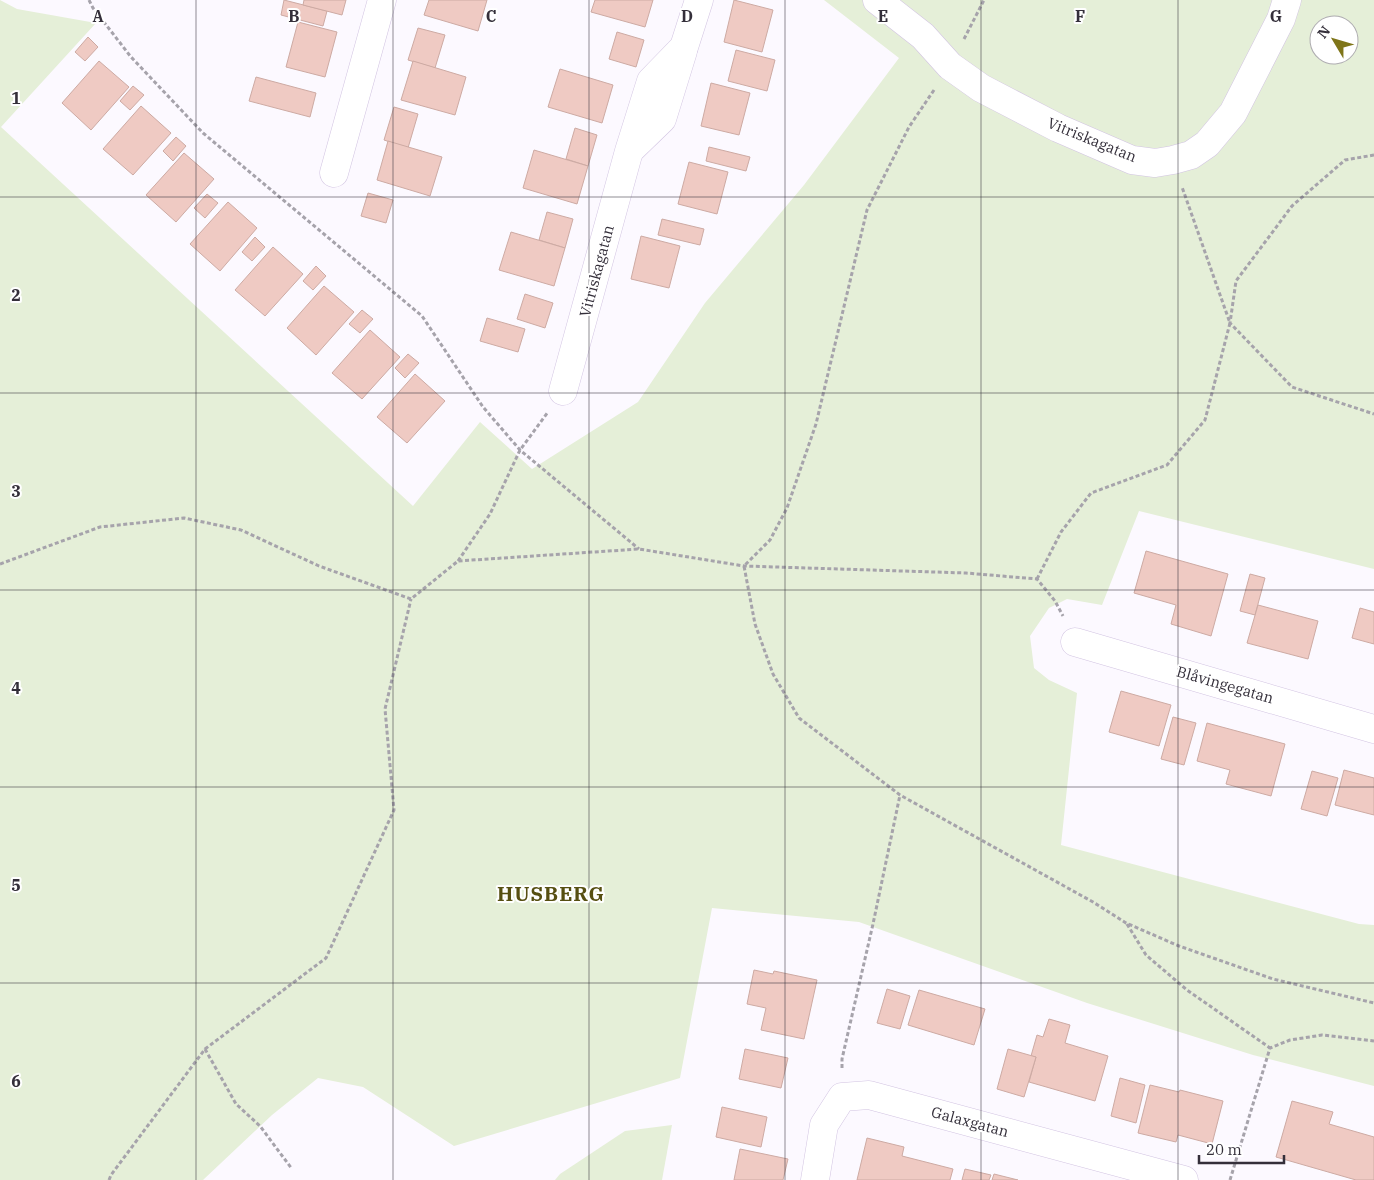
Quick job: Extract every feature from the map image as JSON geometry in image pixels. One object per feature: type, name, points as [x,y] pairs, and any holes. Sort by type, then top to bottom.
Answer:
[{"type":"street","points":[[334,172],[382,0]]},
{"type":"street","name":"Vitriskagatan","points":[[563,391],[629,151],[651,81],[684,47],[699,0]]},
{"type":"street","name":"Vitriskagatan","points":[[877,0],[923,36],[950,66],[981,88],[1058,128],[1132,160],[1155,163],[1191,155],[1207,144],[1233,113],[1281,19],[1288,0]]},
{"type":"street","name":"Blåvingegatan","points":[[1075,642],[1374,729]]},
{"type":"street","name":"Galaxgatan","points":[[842,1097],[869,1095],[1184,1180]]},
{"type":"street","points":[[815,1180],[824,1125],[842,1097]]},
{"type":"path","points":[[89,0],[93,8],[132,57],[203,133],[422,316],[483,407],[520,450],[639,549]]},
{"type":"path","points":[[744,566],[770,540],[787,508],[816,424],[867,210],[910,127],[950,66],[984,0]]},
{"type":"path","points":[[1037,579],[1061,532],[1091,493],[1167,465],[1205,420],[1230,323],[1236,280],[1292,206],[1345,160],[1374,155]]},
{"type":"path","points":[[1173,160],[1193,222],[1230,323],[1292,387],[1374,414]]},
{"type":"path","points":[[109,1180],[205,1049],[326,958],[394,810],[385,709],[410,599],[458,561],[490,514],[520,450],[563,391]]},
{"type":"path","points":[[0,564],[100,527],[184,518],[241,530],[319,566],[410,599]]},
{"type":"path","points":[[458,561],[639,549],[744,566],[966,573],[1037,579],[1055,601],[1075,642]]},
{"type":"path","points":[[744,566],[754,624],[773,674],[799,718],[900,795],[1093,902],[1126,923],[1179,946],[1273,979],[1374,1003]]},
{"type":"path","points":[[842,1097],[842,1059],[874,924],[900,795]]},
{"type":"path","points":[[1126,923],[1146,955],[1187,990],[1270,1048]]},
{"type":"path","points":[[1270,1048],[1290,1040],[1322,1035],[1374,1041]]},
{"type":"path","points":[[1230,1180],[1270,1048]]},
{"type":"path","points":[[205,1049],[236,1104],[260,1126],[292,1169]]},
{"type":"green space","points":[[0,0],[17,9],[96,23],[1,127],[413,506],[480,422],[532,469],[638,402],[705,303],[804,185],[899,58],[824,0],[1374,0],[1374,569],[1139,511],[1102,605],[1067,599],[1049,608],[1030,636],[1034,668],[1049,680],[1077,693],[1061,845],[1359,924],[1374,925],[1374,1086],[1253,1055],[1087,1003],[859,922],[712,908],[680,1078],[454,1146],[363,1087],[318,1078],[272,1115],[203,1180],[0,1180]]},
{"type":"green space","points":[[672,1125],[662,1180],[555,1180],[560,1174],[625,1131]]},
{"type":"building","points":[[284,0],[327,11],[323,26],[281,15]]},
{"type":"building","points":[[304,0],[346,0],[342,15],[303,5]]},
{"type":"building","points":[[429,0],[487,0],[478,31],[424,15]]},
{"type":"building","points":[[595,0],[653,0],[645,27],[591,12]]},
{"type":"building","points":[[734,0],[773,10],[762,52],[724,42]]},
{"type":"building","points":[[298,22],[337,32],[325,77],[286,67]]},
{"type":"building","points":[[418,28],[445,35],[435,68],[408,60]]},
{"type":"building","points":[[617,32],[644,40],[636,67],[609,59]]},
{"type":"building","points":[[88,37],[98,47],[85,61],[75,52]]},
{"type":"building","points":[[736,50],[775,60],[767,91],[728,81]]},
{"type":"building","points":[[99,61],[129,87],[91,130],[62,103]]},
{"type":"building","points":[[413,61],[466,77],[455,115],[401,100]]},
{"type":"building","points":[[560,69],[613,85],[602,123],[548,107]]},
{"type":"building","points":[[256,77],[316,93],[310,117],[249,101]]},
{"type":"building","points":[[711,83],[750,93],[739,135],[701,126]]},
{"type":"building","points":[[133,86],[144,95],[130,110],[120,101]]},
{"type":"building","points":[[141,106],[171,133],[133,175],[103,149]]},
{"type":"building","points":[[394,107],[418,114],[408,148],[384,140]]},
{"type":"building","points":[[575,128],[597,135],[588,166],[566,159]]},
{"type":"building","points":[[176,137],[186,146],[173,161],[163,151]]},
{"type":"building","points":[[388,141],[442,157],[430,196],[377,180]]},
{"type":"building","points":[[709,147],[750,157],[746,171],[706,161]]},
{"type":"building","points":[[534,150],[588,166],[577,204],[523,188]]},
{"type":"building","points":[[184,153],[214,179],[176,222],[146,195]]},
{"type":"building","points":[[689,162],[728,172],[717,214],[678,204]]},
{"type":"building","points":[[368,193],[393,200],[386,223],[361,216]]},
{"type":"building","points":[[207,194],[218,203],[205,218],[194,208]]},
{"type":"building","points":[[228,202],[257,228],[220,271],[190,244]]},
{"type":"building","points":[[547,212],[573,219],[565,248],[539,240]]},
{"type":"building","points":[[662,219],[704,229],[700,245],[658,235]]},
{"type":"building","points":[[511,232],[565,248],[554,286],[499,270]]},
{"type":"building","points":[[641,236],[680,246],[669,288],[631,279]]},
{"type":"building","points":[[255,237],[265,247],[252,261],[242,252]]},
{"type":"building","points":[[273,247],[303,274],[265,316],[235,290]]},
{"type":"building","points":[[316,266],[326,276],[313,290],[303,281]]},
{"type":"building","points":[[324,286],[354,312],[316,355],[287,328]]},
{"type":"building","points":[[525,294],[553,303],[545,328],[517,319]]},
{"type":"building","points":[[362,310],[373,319],[360,333],[349,324]]},
{"type":"building","points":[[487,318],[525,329],[518,352],[480,341]]},
{"type":"building","points":[[370,330],[400,357],[362,399],[332,373]]},
{"type":"building","points":[[408,354],[419,363],[405,378],[395,368]]},
{"type":"building","points":[[415,374],[445,401],[407,443],[377,417]]},
{"type":"building","points":[[1146,551],[1228,574],[1211,636],[1171,624],[1176,605],[1134,593]]},
{"type":"building","points":[[1250,574],[1265,578],[1255,615],[1240,611]]},
{"type":"building","points":[[1258,605],[1318,621],[1308,659],[1247,643]]},
{"type":"building","points":[[1360,608],[1374,612],[1374,644],[1352,638]]},
{"type":"building","points":[[1121,691],[1171,705],[1159,746],[1109,732]]},
{"type":"building","points":[[1173,717],[1196,723],[1184,765],[1161,759]]},
{"type":"building","points":[[1207,723],[1285,744],[1271,796],[1226,784],[1230,770],[1197,761]]},
{"type":"building","points":[[1344,770],[1374,778],[1374,815],[1335,805]]},
{"type":"building","points":[[1312,771],[1338,778],[1327,816],[1301,809]]},
{"type":"building","points":[[754,970],[773,974],[774,971],[817,980],[804,1039],[761,1030],[766,1008],[747,1004]]},
{"type":"building","points":[[887,989],[910,996],[900,1029],[877,1023]]},
{"type":"building","points":[[919,990],[985,1009],[974,1045],[908,1025]]},
{"type":"building","points":[[1049,1019],[1070,1025],[1065,1043],[1108,1056],[1095,1101],[1029,1082],[1036,1057],[1031,1056],[1037,1035],[1043,1037]]},
{"type":"building","points":[[745,1049],[788,1058],[781,1088],[739,1079]]},
{"type":"building","points":[[1008,1049],[1036,1057],[1024,1097],[997,1089]]},
{"type":"building","points":[[1120,1078],[1145,1085],[1136,1123],[1111,1116]]},
{"type":"building","points":[[1150,1085],[1179,1092],[1180,1090],[1223,1101],[1212,1144],[1178,1135],[1176,1142],[1138,1133]]},
{"type":"building","points":[[1292,1101],[1333,1112],[1329,1124],[1374,1137],[1374,1180],[1356,1180],[1276,1157]]},
{"type":"building","points":[[722,1107],[767,1117],[761,1147],[716,1137]]},
{"type":"building","points":[[867,1138],[904,1147],[902,1156],[953,1169],[950,1180],[857,1180]]},
{"type":"building","points":[[740,1149],[788,1159],[783,1180],[734,1180]]},
{"type":"building","points":[[965,1169],[991,1175],[989,1180],[962,1180]]},
{"type":"building","points":[[994,1174],[1018,1180],[992,1180]]},
{"type":"district","name":"HUSBERG","points":[[551,894]]}]
